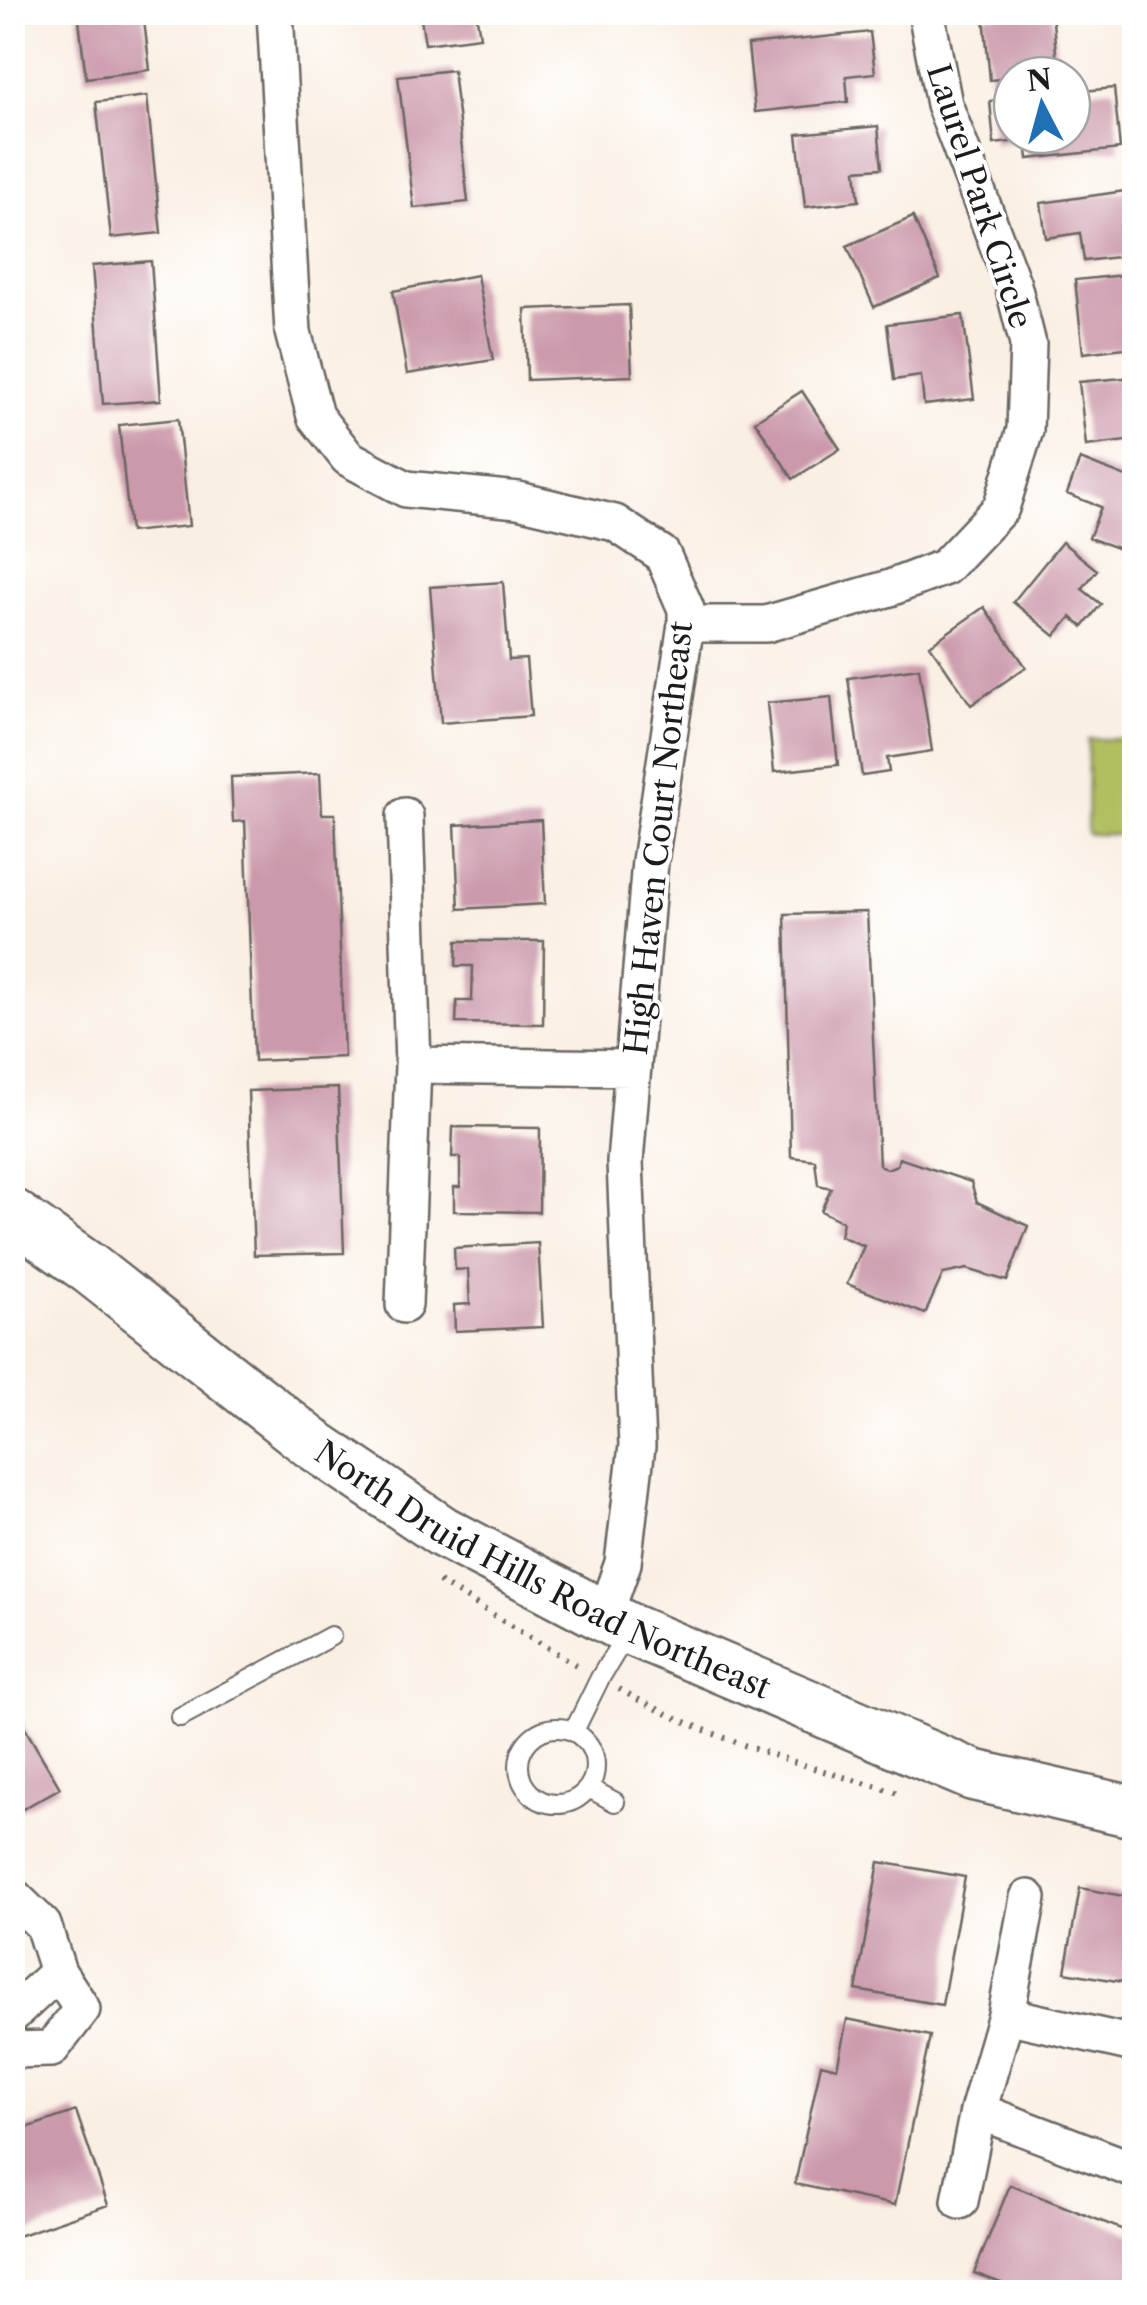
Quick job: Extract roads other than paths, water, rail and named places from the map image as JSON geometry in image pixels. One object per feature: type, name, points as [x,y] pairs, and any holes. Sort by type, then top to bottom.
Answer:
[{"type":"main road","name":"North Druid Hills Road Northeast","points":[[12,1214],[90,1268],[310,1442],[443,1532],[617,1623],[973,1775],[1134,1812]]},
{"type":"street","name":"High Haven Court Northeast","points":[[275,12],[293,332],[315,416],[348,458],[406,489],[518,500],[615,522],[662,554],[686,609],[650,861],[625,1162],[637,1446],[617,1623]]},
{"type":"street","name":"Laurel Park Circle","points":[[686,624],[766,624],[890,588],[945,567],[1001,508],[1025,430],[1028,344],[1014,285],[944,104],[926,12]]},
{"type":"street","points":[[404,1305],[413,1064],[405,816]]},
{"type":"street","points":[[413,1064],[633,1068]]},
{"type":"street","points":[[12,1895],[43,1926],[58,1972],[82,2008],[51,2049],[12,2050]]},
{"type":"street","points":[[960,2201],[978,2111],[1006,2015],[1028,1898]]},
{"type":"street","points":[[12,2015],[58,1972]]},
{"type":"street","points":[[1006,2015],[1134,2044]]},
{"type":"street","points":[[978,2111],[1134,2170]]},
{"type":"lane","points":[[574,1731],[600,1678],[617,1623]]},
{"type":"lane","points":[[180,1717],[332,1636]]},
{"type":"lane","points":[[552,1727],[574,1731],[590,1745],[596,1766],[589,1788],[572,1801],[550,1804],[530,1794],[519,1776],[520,1754],[532,1736],[552,1727]]},
{"type":"lane","points":[[589,1788],[615,1802]]}]
